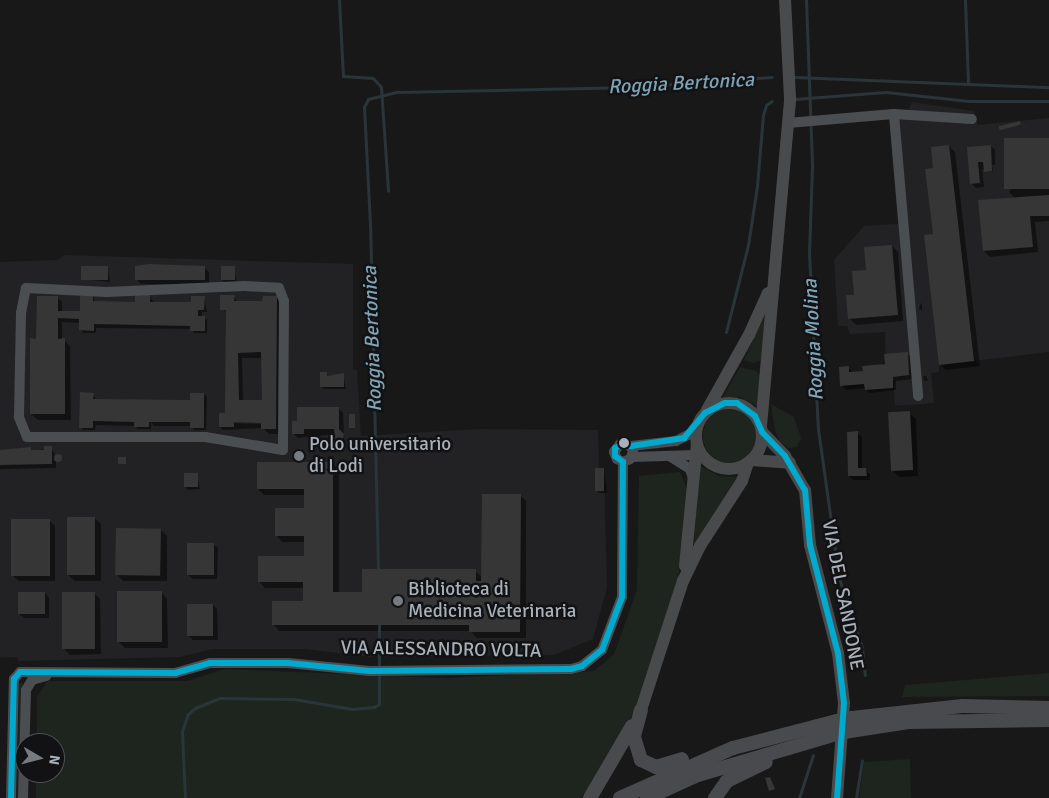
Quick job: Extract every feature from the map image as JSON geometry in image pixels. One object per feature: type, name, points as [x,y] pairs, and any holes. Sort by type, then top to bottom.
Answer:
[{"type":"highway","points":[[620,798],[715,755],[836,728],[962,706],[1049,708]]},
{"type":"highway","points":[[641,710],[634,737],[634,747],[646,764],[662,767],[693,755],[715,755]]},
{"type":"highway","points":[[590,798],[613,764],[641,710]]},
{"type":"highway","points":[[851,725],[916,721],[1049,720]]},
{"type":"highway","points":[[647,798],[698,775],[792,745],[836,728]]},
{"type":"highway","points":[[716,798],[727,781],[785,754],[792,745]]},
{"type":"main road","points":[[641,710],[683,581],[700,546],[742,481],[749,462],[760,447],[773,279],[788,123],[790,75],[785,0]]},
{"type":"main road","points":[[683,581],[693,478],[699,453],[702,418],[749,335],[773,279]]},
{"type":"main road","points":[[702,418],[714,406],[737,403],[756,416],[761,429]]},
{"type":"main road","name":"VIA DEL SANDONE","points":[[761,429],[790,464],[805,490],[816,575],[838,653],[844,703],[836,798]]},
{"type":"main road","points":[[699,453],[727,469],[749,462],[790,464]]},
{"type":"street","points":[[788,123],[894,114],[972,119]]},
{"type":"street","points":[[894,114],[918,396]]},
{"type":"street","points":[[244,286],[279,288],[284,301],[283,450],[205,437],[27,437],[19,417],[20,313],[26,288],[107,292],[244,286]]},
{"type":"street","points":[[699,453],[670,457],[628,459],[615,456],[615,448],[624,443],[631,446],[676,441],[690,434],[702,418]]},
{"type":"street","points":[[628,459],[631,446]]},
{"type":"street","points":[[670,457],[690,469],[693,478]]},
{"type":"street","name":"VIA ALESSANDRO VOLTA","points":[[11,798],[14,679],[20,672],[52,674],[175,673],[210,663],[288,663],[370,670],[571,669],[594,659],[602,650],[622,597],[628,459]]},
{"type":"street","points":[[22,798],[26,690],[32,680],[52,674]]},
{"type":"shaded area","points":[[912,102],[974,111],[978,125],[1049,118],[1049,352],[939,365],[939,372],[931,373],[934,403],[895,406],[893,377],[886,377],[885,332],[850,334],[847,326],[838,326],[834,260],[864,226],[898,224],[888,109],[908,111]]},
{"type":"shaded area","name":"Polo universitario di Lodi","points":[[64,255],[353,264],[353,369],[357,370],[361,436],[479,429],[598,430],[599,468],[604,468],[607,587],[593,639],[554,655],[370,657],[305,649],[212,649],[180,657],[19,661],[16,657],[0,658],[0,262],[58,260]]},
{"type":"shaded area","points":[[766,312],[762,360],[753,363],[744,360]]},
{"type":"shaded area","points":[[740,367],[756,371],[761,376],[759,407],[740,397],[723,397]]},
{"type":"shaded area","points":[[771,404],[794,417],[801,438],[797,447],[788,448],[780,441],[775,431]]},
{"type":"shaded area","points":[[725,409],[735,409],[745,413],[753,421],[757,436],[753,451],[745,459],[735,463],[725,463],[715,459],[707,451],[703,441],[703,431],[707,421],[715,413]]},
{"type":"shaded area","points":[[699,465],[719,476],[737,477],[694,545]]},
{"type":"shaded area","points":[[680,472],[687,489],[678,582],[634,713],[604,766],[581,798],[36,798],[36,783],[65,783],[65,733],[37,733],[37,696],[48,681],[188,681],[224,669],[445,678],[594,671],[614,654],[637,590],[639,476]]},
{"type":"shaded area","points":[[1049,673],[1049,696],[902,697],[905,685]]},
{"type":"shaded area","points":[[19,683],[23,683],[22,733],[18,733]]},
{"type":"shaded area","points":[[910,759],[911,798],[859,798],[864,762]]},
{"type":"shaded area","points":[[17,783],[20,783],[20,798],[17,798]]},
{"type":"building","points":[[1020,121],[1021,125],[1000,130],[999,126]]},
{"type":"building","points":[[1004,138],[1049,138],[1049,189],[1004,189]]},
{"type":"building","points":[[949,145],[974,361],[939,365],[924,235],[933,234],[925,169],[933,168],[931,147]]},
{"type":"building","points":[[991,145],[992,171],[984,172],[983,162],[978,162],[980,183],[970,184],[967,147]]},
{"type":"building","points":[[1049,195],[1049,216],[1030,216],[1033,247],[983,251],[978,200]]},
{"type":"building","points":[[892,245],[898,315],[848,319],[846,295],[854,295],[852,271],[866,270],[864,247]]},
{"type":"building","points":[[149,264],[205,266],[205,280],[135,280],[135,266]]},
{"type":"building","points":[[81,266],[108,266],[108,280],[81,280]]},
{"type":"building","points":[[221,266],[235,266],[235,280],[221,280]]},
{"type":"building","points":[[80,294],[93,295],[93,301],[135,302],[135,295],[150,295],[150,302],[191,302],[191,296],[205,296],[204,310],[198,310],[198,316],[205,316],[205,331],[190,331],[190,326],[94,324],[94,331],[79,330],[79,319],[58,318],[58,339],[65,338],[65,414],[30,414],[30,338],[36,339],[37,296],[58,296],[58,311],[80,311]]},
{"type":"building","points":[[220,295],[235,295],[234,301],[262,301],[263,296],[277,296],[276,429],[261,429],[261,423],[234,422],[234,427],[219,427],[219,413],[225,413],[226,310],[220,310]],"holes":[[[261,352],[262,400],[239,400],[238,353]]]},
{"type":"building","points":[[908,352],[909,375],[893,377],[893,388],[865,390],[864,384],[840,386],[839,367],[849,366],[849,372],[863,371],[862,366],[885,364],[884,354]]},
{"type":"building","points":[[320,372],[327,372],[327,376],[344,373],[344,387],[320,387]]},
{"type":"building","points":[[80,392],[94,393],[93,399],[190,400],[190,393],[204,393],[204,428],[190,428],[190,422],[149,422],[149,427],[134,427],[134,422],[93,421],[93,428],[79,428]]},
{"type":"building","points":[[297,407],[339,407],[339,429],[344,434],[343,439],[335,439],[334,429],[304,429],[304,434],[292,434],[292,421],[297,421]]},
{"type":"building","points":[[910,411],[913,470],[891,471],[888,412]]},
{"type":"building","points":[[349,414],[355,414],[355,428],[349,428]]},
{"type":"building","points":[[858,431],[858,468],[866,468],[867,476],[848,476],[847,432]]},
{"type":"building","points":[[44,446],[52,446],[52,464],[0,465],[0,450],[31,447],[31,450],[44,450]]},
{"type":"building","points":[[58,454],[62,458],[58,462],[54,458]]},
{"type":"building","points":[[118,457],[126,457],[126,464],[118,464]]},
{"type":"building","points":[[257,462],[333,462],[333,592],[362,592],[362,569],[476,569],[476,581],[481,581],[482,494],[521,494],[520,632],[469,632],[469,625],[272,625],[272,601],[303,601],[303,582],[258,582],[258,556],[304,556],[304,536],[275,536],[275,508],[304,508],[304,489],[257,489]]},
{"type":"building","points":[[595,468],[604,468],[604,491],[595,491]]},
{"type":"building","points":[[184,473],[198,473],[198,487],[184,487]]},
{"type":"building","points":[[67,517],[95,517],[95,575],[67,575]]},
{"type":"building","points":[[11,519],[50,519],[50,576],[11,576]]},
{"type":"building","points":[[116,528],[161,529],[160,576],[115,575]]},
{"type":"building","points":[[187,543],[214,543],[214,575],[187,575]]},
{"type":"building","points":[[117,591],[162,591],[162,642],[117,642]]},
{"type":"building","points":[[18,592],[45,592],[45,614],[18,614]]},
{"type":"building","points":[[62,592],[95,592],[95,649],[62,649]]},
{"type":"building","points":[[187,604],[213,604],[213,636],[187,636]]},
{"type":"building","points":[[770,777],[775,789],[769,791],[765,778]]},
{"type":"waterway","points":[[339,0],[343,76],[373,78],[381,87],[388,191]]},
{"type":"waterway","name":"Roggia Molina","points":[[806,0],[812,167],[809,253],[818,429],[839,578],[862,648],[865,675]]},
{"type":"waterway","points":[[965,0],[968,83]]},
{"type":"waterway","name":"Roggia Bertonica","points":[[378,571],[370,225],[364,107],[368,99],[397,92],[632,87],[772,77]]},
{"type":"waterway","name":"Roggia Bertonica","points":[[795,77],[1049,87]]},
{"type":"waterway","points":[[794,99],[886,92],[969,101],[1049,101]]},
{"type":"waterway","points":[[726,332],[748,245],[757,186],[763,115],[766,105],[772,101]]},
{"type":"waterway","name":"Roggia Bertonica","points":[[185,798],[182,731],[188,714],[195,708],[220,698],[294,699],[352,709],[374,707],[379,704],[379,623]]},
{"type":"waterway","points":[[799,798],[813,755]]},
{"type":"waterway","points":[[856,798],[862,760]]},
{"type":"transit line","points":[[11,798],[14,679],[20,672],[175,673],[210,663],[288,663],[370,671],[571,669],[582,666],[602,650],[622,597],[623,462],[615,456],[615,448],[624,443],[631,446],[684,438],[705,413],[725,403],[737,403],[755,416],[762,432],[785,456],[805,490],[810,545],[838,653],[844,703],[837,798]]},
{"type":"place","name":"Polo universitario di Lodi","points":[[299,456]]},
{"type":"place","name":"Biblioteca di Medicina Veterinaria","points":[[398,601]]}]
